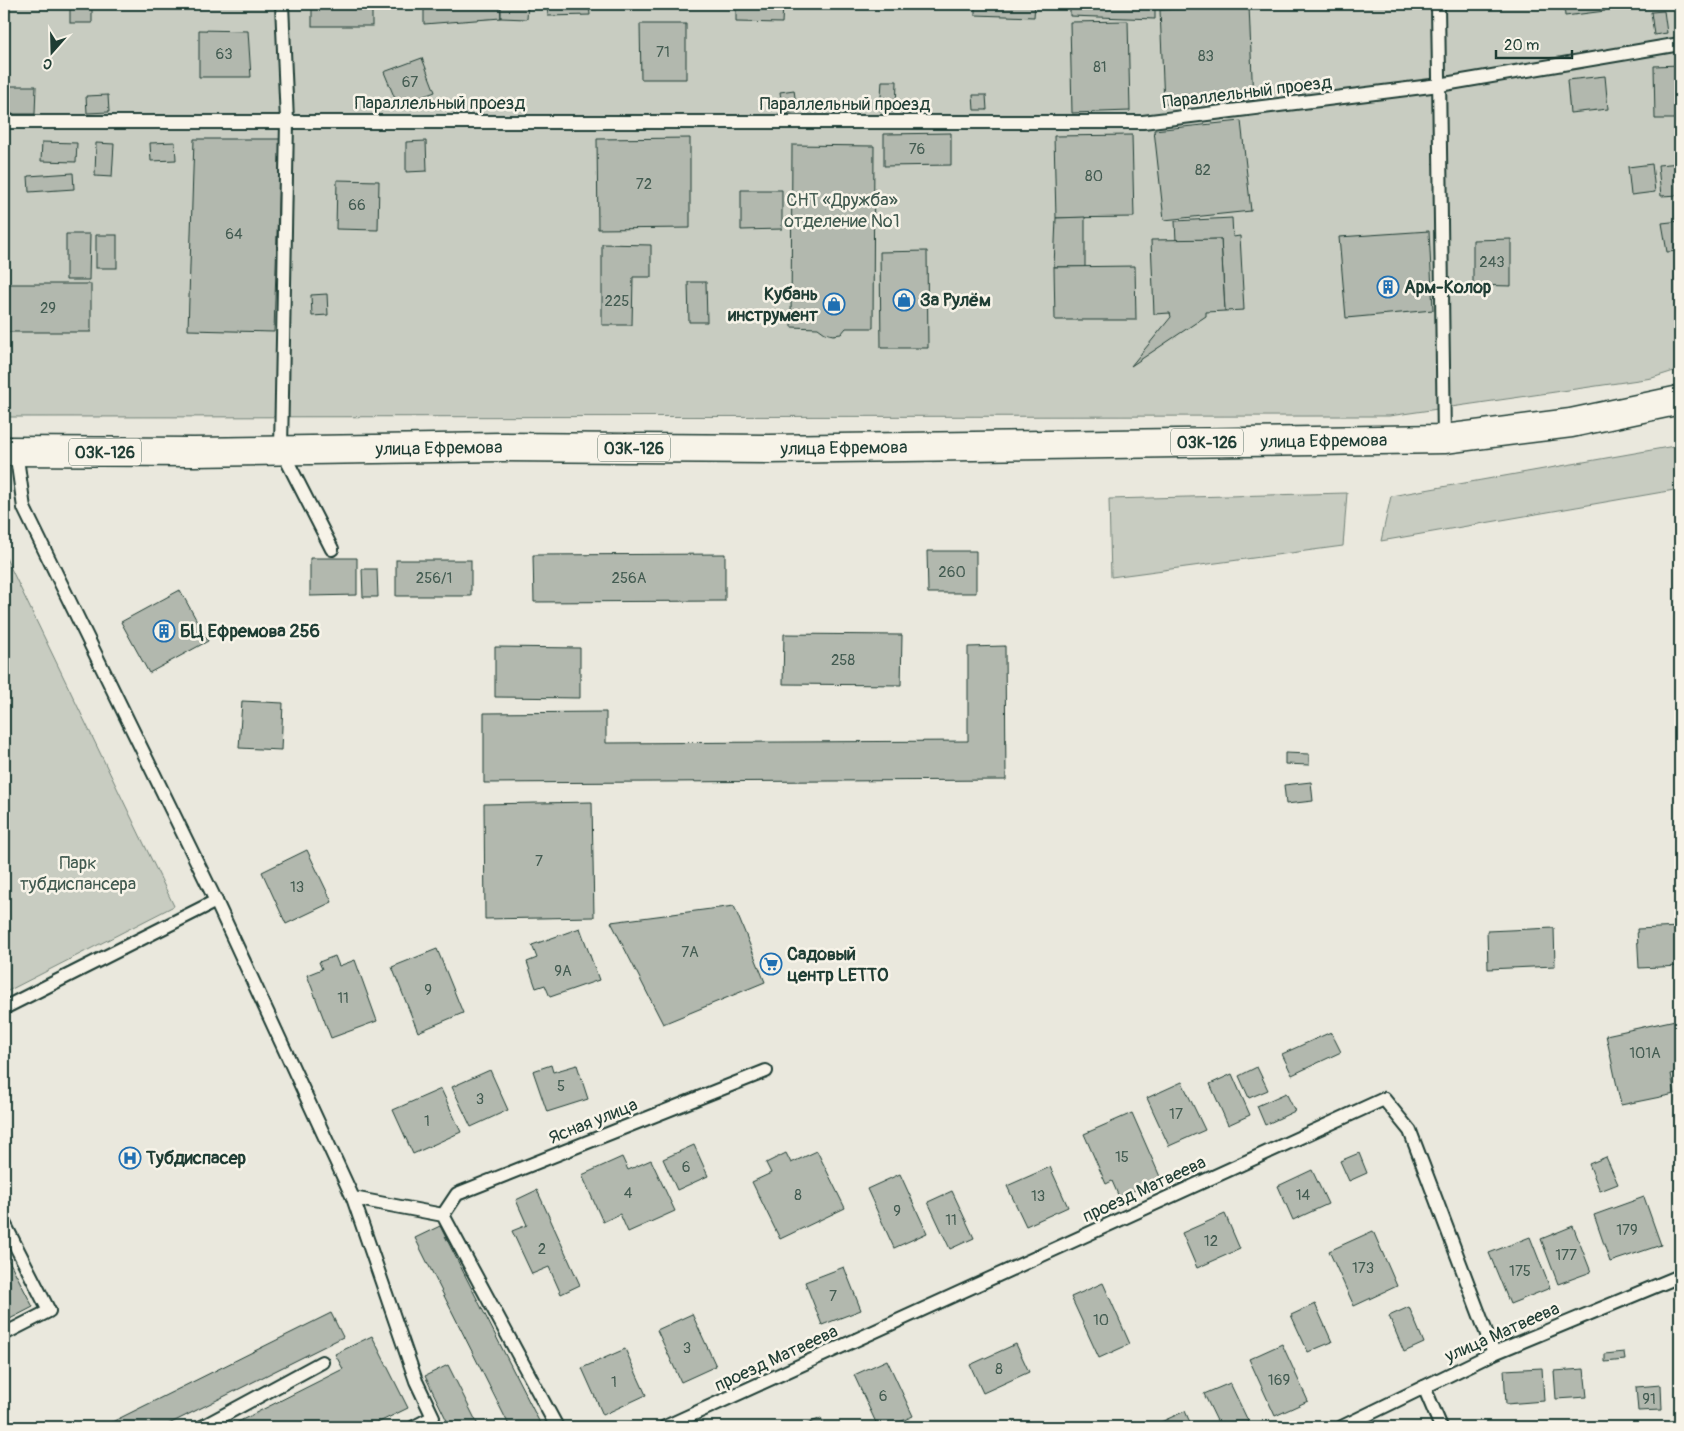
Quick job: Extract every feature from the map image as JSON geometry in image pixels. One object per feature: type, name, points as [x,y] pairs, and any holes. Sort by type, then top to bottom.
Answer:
[{"type":"main road","name":"улица Ефремова","points":[[10,451],[769,449],[1444,439],[1571,423],[1680,400]]},
{"type":"lane","points":[[282,4],[287,121],[281,449],[332,549]]},
{"type":"lane","points":[[1438,4],[1444,439]]},
{"type":"lane","name":"Параллельный проезд","points":[[4,122],[1143,122],[1439,85],[1680,44]]},
{"type":"lane","points":[[10,451],[24,508],[216,901],[353,1198],[416,1381],[433,1417],[414,1427]]},
{"type":"lane","points":[[4,1008],[216,901]]},
{"type":"lane","name":"Ясная улица","points":[[443,1214],[457,1194],[766,1071]]},
{"type":"lane","name":"проезд Матвеева","points":[[665,1427],[1384,1099],[1410,1131],[1494,1353]]},
{"type":"lane","points":[[353,1198],[443,1214],[557,1427]]},
{"type":"lane","points":[[4,1222],[49,1311],[4,1334]]},
{"type":"lane","name":"улица Матвеева","points":[[1342,1427],[1494,1353],[1680,1276]]},
{"type":"lane","points":[[202,1427],[322,1362]]},
{"type":"lane","points":[[1424,1387],[1441,1427]]},
{"type":"green space","name":"СНТ «Дружба» отделение №1","points":[[4,4],[1680,4],[1680,369],[1652,378],[1389,416],[4,417]]},
{"type":"green space","points":[[1680,445],[1680,489],[1381,541],[1391,496]]},
{"type":"green space","points":[[1347,493],[1343,546],[1111,577],[1109,499]]},
{"type":"green space","name":"Парк тубдиспансера","points":[[4,554],[174,906],[4,993]]},
{"type":"building","points":[[70,4],[92,4],[92,23],[70,23]]},
{"type":"building","points":[[312,4],[372,4],[372,26],[312,26]]},
{"type":"building","points":[[424,4],[500,4],[501,18],[424,24]]},
{"type":"building","points":[[501,4],[528,4],[527,19],[501,18]]},
{"type":"building","points":[[547,4],[589,4],[590,15],[548,16]]},
{"type":"building","points":[[736,4],[783,4],[782,23],[736,22]]},
{"type":"building","points":[[975,4],[1035,4],[1034,17],[975,15]]},
{"type":"building","points":[[1070,4],[1155,4],[1155,19],[1070,16]]},
{"type":"building","points":[[1564,4],[1604,4],[1605,11],[1565,16]]},
{"type":"building","points":[[1249,6],[1253,101],[1164,104],[1160,10]]},
{"type":"building","points":[[1664,11],[1667,33],[1654,35],[1651,12]]},
{"type":"building","points":[[1128,21],[1130,111],[1072,113],[1070,22]]},
{"type":"building","points":[[640,24],[686,24],[686,79],[641,79]]},
{"type":"building","points":[[199,30],[248,31],[251,77],[199,77]]},
{"type":"building","points":[[422,58],[435,92],[398,106],[384,72]]},
{"type":"building","points":[[1680,65],[1680,119],[1655,119],[1654,66]]},
{"type":"building","points":[[1605,76],[1608,109],[1570,113],[1567,80]]},
{"type":"building","points":[[882,81],[897,81],[896,112],[880,111]]},
{"type":"building","points":[[4,86],[36,86],[35,114],[4,114]]},
{"type":"building","points":[[794,90],[797,112],[783,114],[780,92]]},
{"type":"building","points":[[108,95],[109,112],[87,113],[86,96]]},
{"type":"building","points":[[973,95],[986,95],[987,110],[974,110]]},
{"type":"building","points":[[1241,121],[1251,211],[1164,220],[1154,130]]},
{"type":"building","points":[[951,133],[951,165],[884,166],[884,134]]},
{"type":"building","points":[[1132,135],[1134,217],[1056,218],[1054,136]]},
{"type":"building","points":[[690,138],[690,228],[598,229],[597,139]]},
{"type":"building","points":[[194,139],[280,139],[274,332],[188,330]]},
{"type":"building","points":[[426,141],[427,171],[406,172],[406,142]]},
{"type":"building","points":[[42,142],[77,143],[76,162],[41,161]]},
{"type":"building","points":[[175,142],[176,160],[151,161],[150,143]]},
{"type":"building","points":[[96,143],[114,144],[112,177],[95,176]]},
{"type":"building","points":[[792,145],[874,146],[873,328],[846,328],[841,334],[833,335],[825,333],[818,328],[791,327]]},
{"type":"building","points":[[1680,163],[1680,195],[1661,196],[1658,165]]},
{"type":"building","points":[[1652,164],[1655,192],[1631,195],[1628,167]]},
{"type":"building","points":[[73,173],[74,189],[29,192],[28,176]]},
{"type":"building","points":[[337,180],[379,181],[378,230],[336,229]]},
{"type":"building","points":[[741,190],[782,190],[782,229],[741,230]]},
{"type":"building","points":[[1085,217],[1085,267],[1054,267],[1056,218]]},
{"type":"building","points":[[1232,218],[1233,237],[1240,236],[1244,310],[1225,311],[1221,239],[1176,241],[1175,221]]},
{"type":"building","points":[[1680,221],[1680,251],[1667,252],[1662,223]]},
{"type":"building","name":"Арм-Колор","points":[[1429,231],[1433,310],[1346,318],[1339,237]]},
{"type":"building","points":[[66,234],[90,234],[89,280],[66,280]]},
{"type":"building","points":[[96,235],[117,235],[117,268],[96,268]]},
{"type":"building","points":[[1221,239],[1225,311],[1206,312],[1206,316],[1131,366],[1171,317],[1170,313],[1154,314],[1151,240]]},
{"type":"building","points":[[1511,239],[1511,286],[1473,285],[1473,240]]},
{"type":"building","points":[[602,244],[651,245],[651,277],[633,277],[632,325],[602,325]]},
{"type":"building","name":"За Рулём","points":[[927,251],[928,348],[881,348],[880,252]]},
{"type":"building","points":[[1135,266],[1136,320],[1055,320],[1054,267]]},
{"type":"building","points":[[688,282],[706,282],[707,322],[689,322]]},
{"type":"building","points":[[5,284],[91,284],[91,332],[5,332]]},
{"type":"building","points":[[327,294],[328,315],[312,316],[311,295]]},
{"type":"building","points":[[927,551],[976,551],[976,593],[928,593]]},
{"type":"building","points":[[725,554],[725,601],[534,602],[533,555]]},
{"type":"building","points":[[310,558],[357,558],[357,595],[310,596]]},
{"type":"building","points":[[396,560],[471,560],[471,596],[396,596]]},
{"type":"building","points":[[362,569],[377,569],[378,597],[363,597]]},
{"type":"building","name":"БЦ Ефремова 256","points":[[180,590],[208,641],[149,673],[121,622]]},
{"type":"building","points":[[784,634],[902,635],[901,685],[783,684]]},
{"type":"building","points":[[1005,646],[1006,780],[484,783],[484,713],[606,712],[606,743],[968,741],[968,647]]},
{"type":"building","points":[[495,647],[580,648],[580,698],[495,697]]},
{"type":"building","points":[[242,701],[283,703],[281,750],[239,748]]},
{"type":"building","points":[[1285,753],[1309,754],[1309,765],[1285,764]]},
{"type":"building","points":[[1311,782],[1313,801],[1286,804],[1284,785]]},
{"type":"building","points":[[592,802],[594,917],[485,919],[484,804]]},
{"type":"building","points":[[307,850],[332,902],[286,924],[262,872]]},
{"type":"building","points":[[734,906],[765,982],[663,1024],[611,922]]},
{"type":"building","points":[[1680,927],[1680,966],[1639,968],[1637,929]]},
{"type":"building","points":[[580,928],[599,980],[550,997],[545,985],[536,988],[527,962],[537,958],[532,945]]},
{"type":"building","points":[[1554,928],[1555,966],[1488,969],[1487,931]]},
{"type":"building","points":[[437,949],[463,1013],[418,1032],[392,967]]},
{"type":"building","points":[[335,956],[339,966],[355,960],[377,1021],[331,1038],[307,975],[322,969],[319,962]]},
{"type":"building","points":[[1680,1019],[1680,1072],[1671,1074],[1675,1094],[1621,1105],[1606,1035]]},
{"type":"building","points":[[1331,1032],[1341,1052],[1292,1075],[1282,1054]]},
{"type":"building","points":[[551,1065],[553,1072],[577,1065],[588,1099],[547,1112],[533,1071]]},
{"type":"building","points":[[1257,1067],[1268,1090],[1249,1098],[1239,1076]]},
{"type":"building","points":[[490,1070],[508,1110],[471,1127],[452,1087]]},
{"type":"building","points":[[1232,1074],[1250,1115],[1228,1125],[1210,1084]]},
{"type":"building","points":[[1182,1082],[1205,1130],[1169,1146],[1147,1098]]},
{"type":"building","points":[[441,1089],[461,1132],[413,1154],[393,1110]]},
{"type":"building","points":[[1286,1093],[1295,1111],[1265,1125],[1257,1106]]},
{"type":"building","points":[[1132,1113],[1161,1179],[1119,1197],[1112,1181],[1106,1184],[1084,1134]]},
{"type":"building","points":[[694,1145],[708,1176],[677,1190],[663,1159]]},
{"type":"building","points":[[817,1151],[845,1208],[780,1239],[752,1182],[771,1173],[766,1163],[786,1153],[791,1163]]},
{"type":"building","points":[[1359,1153],[1367,1173],[1349,1181],[1340,1161]]},
{"type":"building","points":[[622,1157],[628,1170],[651,1160],[675,1211],[628,1232],[620,1214],[603,1222],[582,1175]]},
{"type":"building","points":[[1606,1157],[1618,1184],[1600,1191],[1589,1164]]},
{"type":"building","points":[[1050,1167],[1068,1207],[1026,1226],[1007,1186]]},
{"type":"building","points":[[1312,1170],[1328,1204],[1293,1220],[1278,1186]]},
{"type":"building","points":[[900,1174],[927,1233],[894,1248],[867,1189]]},
{"type":"building","points":[[537,1190],[580,1285],[561,1294],[549,1267],[532,1274],[512,1231],[527,1225],[516,1200]]},
{"type":"building","points":[[952,1191],[974,1238],[950,1249],[928,1202]]},
{"type":"building","points":[[1644,1197],[1661,1245],[1610,1262],[1594,1215]]},
{"type":"building","points":[[1225,1214],[1240,1249],[1197,1268],[1182,1233]]},
{"type":"building","points":[[440,1226],[542,1427],[510,1427],[415,1238]]},
{"type":"building","points":[[1573,1226],[1591,1272],[1558,1284],[1541,1239]]},
{"type":"building","points":[[1373,1231],[1397,1286],[1354,1306],[1329,1251]]},
{"type":"building","points":[[1530,1237],[1550,1288],[1510,1304],[1489,1253]]},
{"type":"building","points":[[4,1251],[33,1307],[4,1322]]},
{"type":"building","points":[[844,1267],[861,1310],[822,1325],[805,1282]]},
{"type":"building","points":[[1103,1283],[1130,1344],[1099,1358],[1071,1297]]},
{"type":"building","points":[[1315,1304],[1332,1342],[1308,1352],[1291,1315]]},
{"type":"building","points":[[1409,1307],[1424,1343],[1404,1352],[1389,1316]]},
{"type":"building","points":[[331,1313],[343,1337],[163,1427],[102,1427]]},
{"type":"building","points":[[692,1314],[716,1366],[681,1382],[657,1330]]},
{"type":"building","points":[[372,1336],[408,1408],[369,1427],[228,1427],[343,1369],[335,1354]]},
{"type":"building","points":[[1016,1344],[1029,1372],[983,1393],[970,1365]]},
{"type":"building","points":[[1282,1344],[1308,1401],[1275,1416],[1249,1359]]},
{"type":"building","points":[[625,1349],[646,1395],[603,1415],[582,1368]]},
{"type":"building","points":[[1624,1352],[1625,1360],[1605,1362],[1605,1354]]},
{"type":"building","points":[[887,1360],[913,1416],[889,1427],[878,1427],[854,1375]]},
{"type":"building","points":[[448,1365],[479,1427],[450,1427],[425,1376]]},
{"type":"building","points":[[1542,1368],[1544,1401],[1506,1404],[1504,1370]]},
{"type":"building","points":[[1584,1369],[1587,1397],[1556,1399],[1554,1371]]},
{"type":"building","points":[[1230,1383],[1251,1427],[1220,1427],[1204,1394]]},
{"type":"building","points":[[1661,1385],[1662,1410],[1638,1411],[1636,1387]]},
{"type":"building","points":[[1185,1411],[1192,1427],[1150,1427]]},
{"type":"building","points":[[821,1418],[825,1427],[800,1427]]},
{"type":"place","name":"Арм-Колор","points":[[1388,287]]},
{"type":"place","name":"За Рулём","points":[[904,300]]},
{"type":"place","name":"Кубань инструмент","points":[[834,304]]},
{"type":"place","name":"БЦ Ефремова 256","points":[[164,631]]},
{"type":"place","name":"Садовый центр LETTO","points":[[771,964]]},
{"type":"place","name":"Тубдиспасер","points":[[130,1158]]}]
